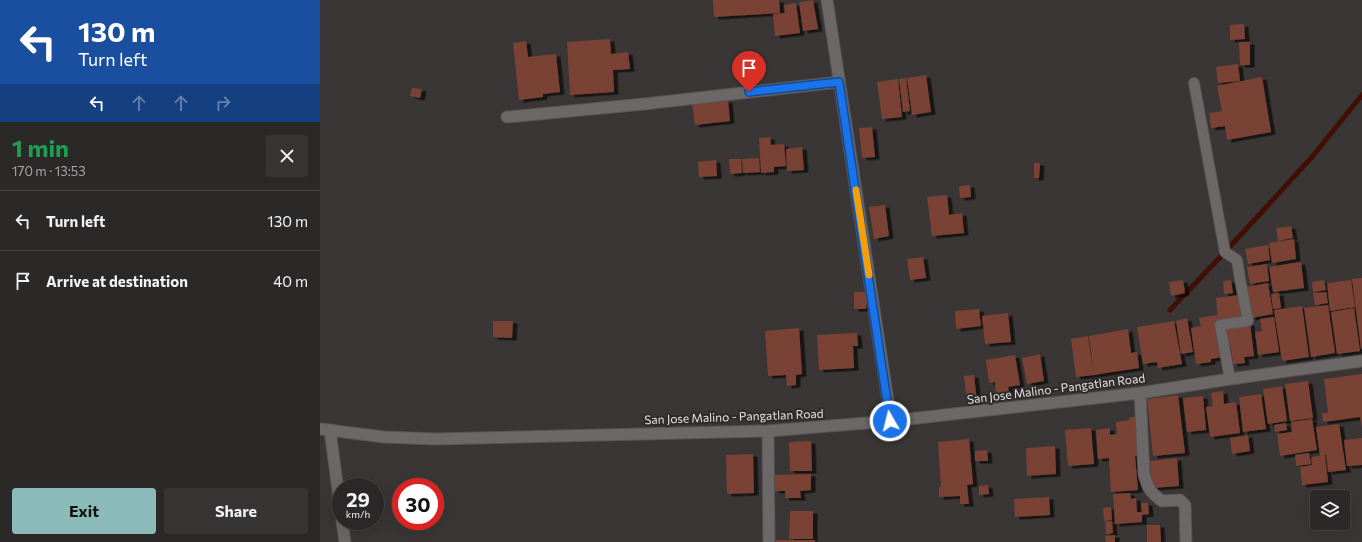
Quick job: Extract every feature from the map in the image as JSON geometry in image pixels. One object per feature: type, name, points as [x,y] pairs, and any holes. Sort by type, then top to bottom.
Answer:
[{"type":"street","points":[[826,0],[890,421]]},
{"type":"street","points":[[507,117],[644,104],[839,82]]},
{"type":"street","name":"San Jose Malino - Pangatlan Road","points":[[325,429],[384,437],[435,439],[768,431],[890,421],[1140,393],[1362,361]]},
{"type":"street","points":[[1140,393],[1144,474],[1147,484],[1151,492],[1162,501],[1180,500],[1185,506],[1186,542]]},
{"type":"street","points":[[325,429],[334,478]]},
{"type":"street","points":[[768,431],[769,542]]},
{"type":"street","points":[[343,530],[345,542]]},
{"type":"lane","points":[[1194,83],[1225,252],[1237,260],[1248,321],[1220,325],[1230,379]]},
{"type":"building","points":[[713,0],[779,0],[780,13],[714,17]]},
{"type":"building","points":[[813,0],[818,29],[803,31],[799,2]]},
{"type":"building","points":[[796,3],[800,33],[775,36],[773,14],[785,13],[784,5]]},
{"type":"building","points":[[1244,24],[1245,39],[1230,40],[1230,25]]},
{"type":"building","points":[[610,39],[611,54],[628,52],[630,69],[613,70],[614,92],[570,95],[567,42]]},
{"type":"building","points":[[526,41],[528,57],[556,54],[560,92],[543,94],[543,97],[519,100],[513,43]]},
{"type":"building","points":[[1239,42],[1250,42],[1250,65],[1240,65]]},
{"type":"building","points":[[1238,64],[1240,81],[1218,83],[1216,67]]},
{"type":"building","points":[[926,75],[931,112],[912,115],[907,78]]},
{"type":"building","points":[[1262,77],[1271,132],[1227,140],[1225,126],[1211,128],[1209,113],[1222,111],[1217,86]]},
{"type":"building","points":[[906,78],[910,111],[903,112],[899,79]]},
{"type":"building","points":[[898,79],[902,117],[882,119],[877,82]]},
{"type":"building","points":[[412,88],[422,89],[420,98],[410,96]]},
{"type":"building","points":[[728,100],[730,121],[695,125],[692,104]]},
{"type":"building","points":[[872,127],[875,157],[862,158],[859,128]]},
{"type":"building","points":[[770,137],[771,145],[784,144],[786,166],[774,167],[774,172],[761,173],[759,138]]},
{"type":"building","points":[[802,147],[804,170],[787,171],[786,149]]},
{"type":"building","points":[[759,158],[760,172],[743,173],[742,159]]},
{"type":"building","points":[[729,159],[741,159],[742,173],[730,174]]},
{"type":"building","points":[[716,160],[717,176],[699,177],[698,162]]},
{"type":"building","points":[[1034,163],[1040,163],[1039,178],[1034,178]]},
{"type":"building","points":[[970,185],[971,197],[960,198],[959,186]]},
{"type":"building","points":[[947,195],[949,215],[962,213],[964,233],[932,236],[927,197]]},
{"type":"building","points":[[885,205],[889,236],[874,239],[869,207]]},
{"type":"building","points":[[1291,226],[1293,238],[1278,241],[1276,228]]},
{"type":"building","points":[[1294,239],[1296,259],[1272,263],[1269,243]]},
{"type":"building","points":[[1268,245],[1270,260],[1248,264],[1245,249]]},
{"type":"building","points":[[923,257],[926,278],[910,280],[907,259]]},
{"type":"building","points":[[1301,262],[1304,288],[1273,292],[1269,267]]},
{"type":"building","points":[[1267,264],[1269,281],[1250,284],[1247,267]]},
{"type":"building","points":[[1362,278],[1362,349],[1361,349],[1352,279]]},
{"type":"building","points":[[1183,280],[1185,293],[1171,296],[1169,282]]},
{"type":"building","points":[[1231,280],[1233,293],[1224,294],[1223,281]]},
{"type":"building","points":[[1324,280],[1326,290],[1313,292],[1312,282]]},
{"type":"building","points":[[1351,280],[1355,307],[1330,311],[1327,283]]},
{"type":"building","points":[[1268,283],[1273,314],[1251,318],[1246,287]]},
{"type":"building","points":[[854,292],[867,292],[866,309],[854,309]]},
{"type":"building","points":[[1326,292],[1328,303],[1315,305],[1313,293]]},
{"type":"building","points":[[1279,293],[1281,308],[1273,309],[1271,294]]},
{"type":"building","points":[[1240,295],[1242,318],[1218,321],[1216,298]]},
{"type":"building","points":[[1328,305],[1335,353],[1311,357],[1304,308]]},
{"type":"building","points":[[1302,306],[1309,357],[1282,361],[1274,310]]},
{"type":"building","points":[[1354,308],[1360,351],[1337,354],[1331,312]]},
{"type":"building","points":[[979,309],[981,326],[956,329],[955,311]]},
{"type":"building","points":[[1008,313],[1011,342],[985,344],[982,316]]},
{"type":"building","points":[[1217,315],[1223,357],[1211,359],[1211,362],[1196,364],[1191,328],[1201,326],[1199,318]]},
{"type":"building","points":[[1274,317],[1279,352],[1258,355],[1255,332],[1262,331],[1260,319]]},
{"type":"building","points":[[1187,318],[1193,352],[1181,354],[1176,321]]},
{"type":"building","points":[[493,321],[513,321],[512,338],[493,337]]},
{"type":"building","points":[[1174,321],[1182,364],[1158,368],[1157,362],[1143,364],[1137,327]]},
{"type":"building","points":[[1250,323],[1254,356],[1244,357],[1245,363],[1233,364],[1231,347],[1228,347],[1225,327]]},
{"type":"building","points":[[799,328],[802,374],[796,375],[796,385],[787,386],[786,375],[768,376],[765,331]]},
{"type":"building","points":[[1128,329],[1131,353],[1137,352],[1139,368],[1094,375],[1089,336]]},
{"type":"building","points":[[857,333],[858,346],[853,346],[854,368],[819,370],[817,335]]},
{"type":"building","points":[[1088,336],[1094,375],[1076,377],[1071,339]]},
{"type":"building","points":[[1040,354],[1044,381],[1027,384],[1022,358]]},
{"type":"building","points":[[1015,355],[1020,385],[1008,387],[1009,391],[996,393],[995,382],[989,383],[986,360]]},
{"type":"building","points":[[1362,374],[1362,429],[1360,417],[1323,422],[1322,413],[1328,413],[1324,379]]},
{"type":"building","points":[[974,375],[977,402],[967,403],[964,376]]},
{"type":"building","points":[[1308,381],[1313,418],[1290,421],[1285,384]]},
{"type":"building","points":[[1282,386],[1287,421],[1268,424],[1263,389]]},
{"type":"building","points":[[1223,391],[1224,404],[1236,402],[1240,433],[1210,437],[1206,407],[1213,406],[1211,393]]},
{"type":"building","points":[[1261,394],[1266,429],[1243,432],[1239,397]]},
{"type":"building","points":[[1178,395],[1185,453],[1153,456],[1147,399]]},
{"type":"building","points":[[1203,396],[1206,430],[1187,432],[1183,398]]},
{"type":"building","points":[[1129,417],[1137,417],[1139,443],[1137,443],[1138,456],[1135,456],[1138,490],[1111,492],[1109,458],[1098,459],[1096,430],[1110,428],[1110,435],[1117,434],[1116,422],[1130,420]]},
{"type":"building","points":[[1312,419],[1317,450],[1280,456],[1277,434],[1292,432],[1291,422]]},
{"type":"building","points":[[1286,423],[1287,430],[1275,432],[1274,425]]},
{"type":"building","points":[[1339,424],[1346,470],[1328,472],[1326,454],[1328,482],[1302,485],[1300,467],[1312,465],[1311,457],[1320,456],[1316,427]]},
{"type":"building","points":[[1091,428],[1094,464],[1068,466],[1065,430]]},
{"type":"building","points":[[1248,435],[1250,451],[1232,454],[1230,438]]},
{"type":"building","points":[[1362,438],[1362,465],[1347,466],[1344,440]]},
{"type":"building","points":[[969,439],[973,484],[967,485],[969,504],[960,504],[960,496],[939,497],[939,487],[941,487],[938,442]]},
{"type":"building","points":[[811,441],[812,471],[790,471],[789,442]]},
{"type":"building","points":[[1055,446],[1056,474],[1027,476],[1026,448]]},
{"type":"building","points":[[987,450],[988,461],[975,461],[975,451]]},
{"type":"building","points":[[1309,453],[1311,464],[1296,466],[1295,455]]},
{"type":"building","points":[[753,454],[754,493],[727,494],[726,455]]},
{"type":"building","points":[[1177,458],[1179,486],[1152,488],[1150,461]]},
{"type":"building","points":[[811,474],[811,490],[800,491],[801,498],[785,498],[785,491],[775,491],[775,475]]},
{"type":"building","points":[[988,485],[989,494],[979,495],[979,486]]},
{"type":"building","points":[[1130,493],[1131,499],[1136,498],[1137,512],[1142,512],[1141,503],[1148,503],[1149,514],[1142,515],[1142,522],[1115,524],[1113,494]]},
{"type":"building","points":[[1049,497],[1050,515],[1015,517],[1014,499]]},
{"type":"building","points":[[1111,507],[1112,520],[1104,521],[1103,508]]},
{"type":"building","points":[[790,511],[813,511],[813,539],[789,539]]},
{"type":"building","points":[[1112,521],[1113,533],[1106,534],[1105,522]]},
{"type":"building","points":[[1147,525],[1160,525],[1161,542],[1147,542]]},
{"type":"building","points":[[1115,535],[1115,542],[1106,542],[1105,536]]},
{"type":"building","points":[[776,540],[815,540],[815,542],[776,542]]},
{"type":"waterway","points":[[1170,310],[1312,157],[1362,95]]},
{"type":"slow traffic","points":[[856,190],[869,275]]},
{"type":"route","points":[[749,92],[839,82],[890,421]]}]
